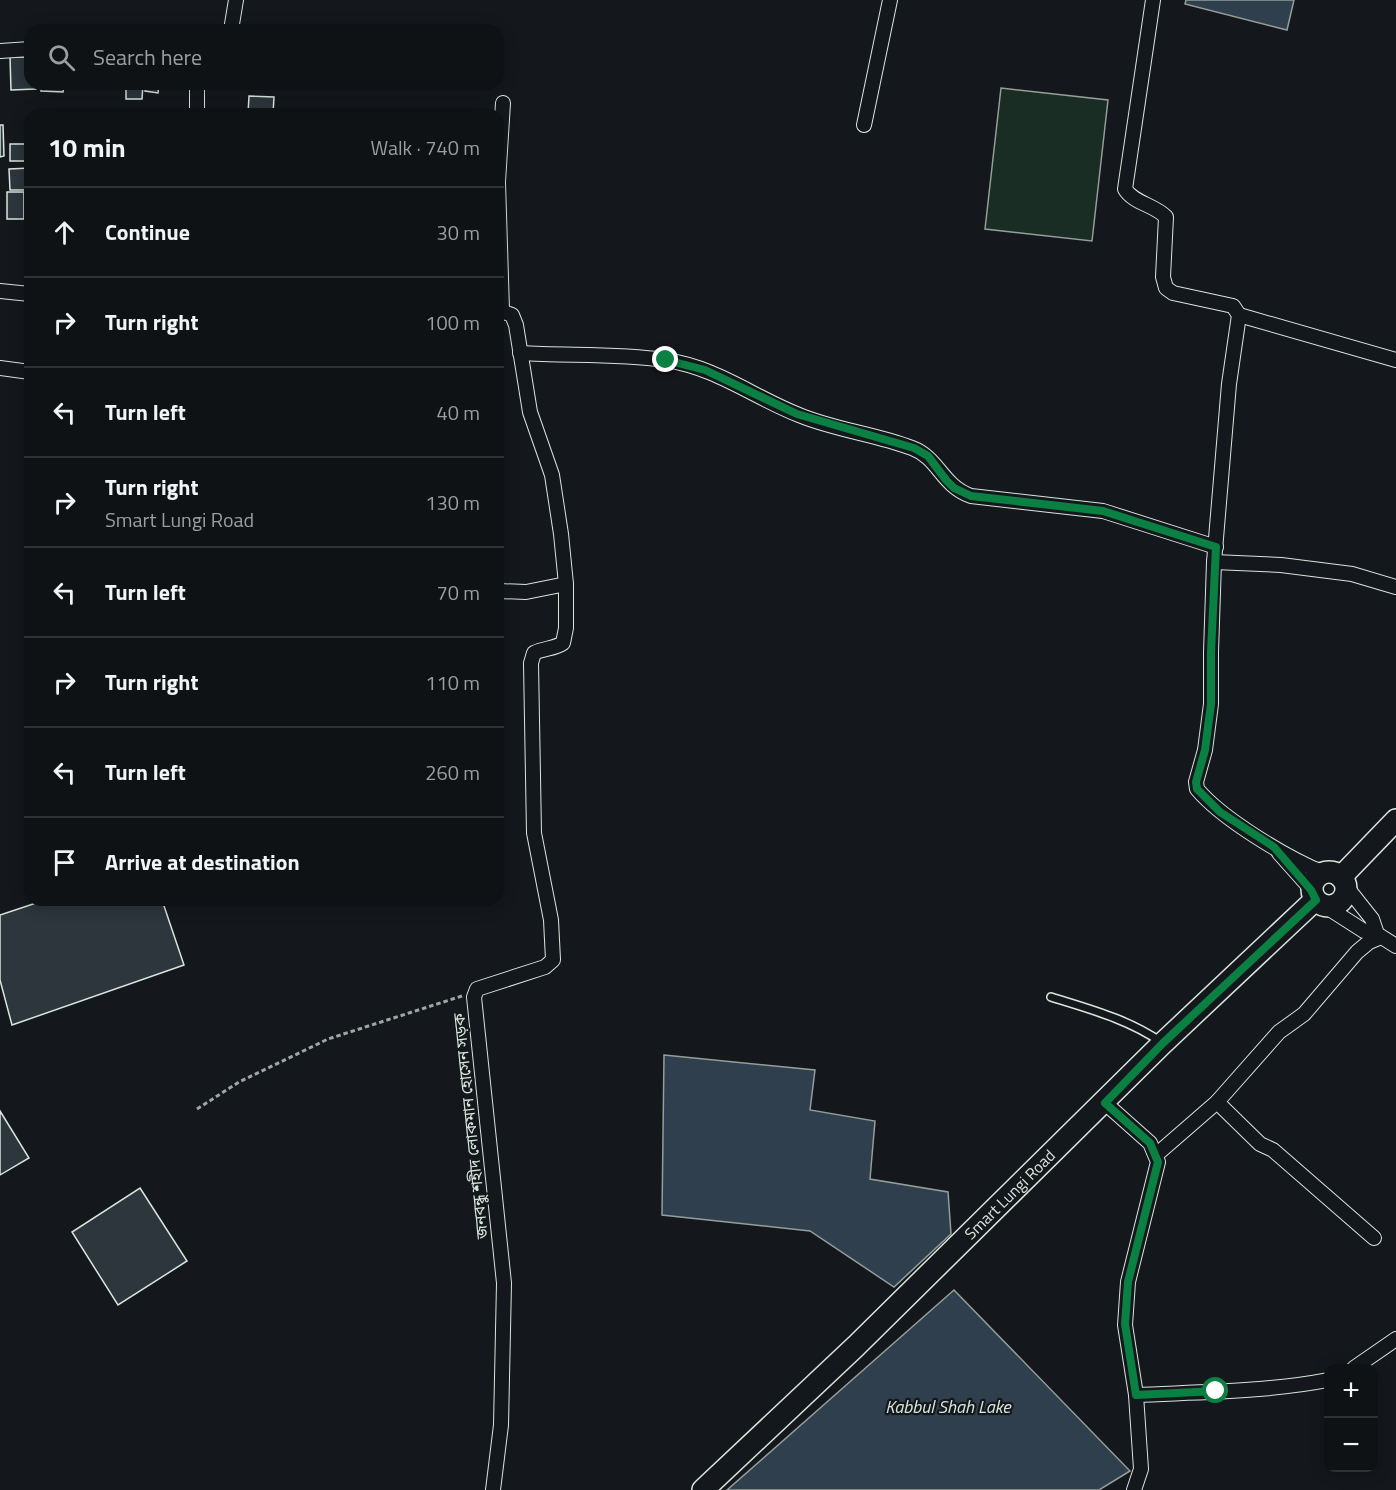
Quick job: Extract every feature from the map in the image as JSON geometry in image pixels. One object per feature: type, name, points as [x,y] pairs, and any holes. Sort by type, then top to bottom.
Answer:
[{"type":"main road","name":"Smart Lungi Road","points":[[703,1490],[856,1346],[1105,1103],[1163,1043],[1396,820]]},
{"type":"street","points":[[232,24],[236,0]]},
{"type":"street","points":[[864,124],[890,0]]},
{"type":"street","points":[[1153,0],[1125,189],[1129,195],[1166,217],[1163,277],[1166,288],[1173,293],[1233,306],[1239,315],[1396,360]]},
{"type":"street","points":[[0,51],[24,49]]},
{"type":"street","points":[[197,90],[197,108]]},
{"type":"street","points":[[502,103],[502,108]]},
{"type":"street","points":[[0,291],[24,293]]},
{"type":"street","name":"জনবন্ধু শহীদ লোকমান হোসেন সড়ক","points":[[493,1490],[501,1425],[504,1283],[474,1004],[475,992],[477,989],[548,966],[553,960],[551,920],[534,832],[531,663],[534,653],[563,643],[566,628],[566,584],[552,475],[530,412],[512,315],[504,312]]},
{"type":"street","points":[[1239,315],[1229,384],[1214,562],[1211,704],[1205,750],[1196,782],[1197,789],[1220,812],[1274,847],[1372,919],[1379,935]]},
{"type":"street","points":[[520,353],[666,360],[705,370],[797,414],[914,448],[928,456],[954,488],[971,496],[1103,511],[1216,547]]},
{"type":"street","points":[[0,368],[24,371]]},
{"type":"street","points":[[1214,562],[1281,565],[1352,574],[1396,587]]},
{"type":"street","points":[[504,591],[526,592],[566,584]]},
{"type":"street","points":[[1274,847],[1327,888],[1364,931],[1379,935],[1396,946]]},
{"type":"street","points":[[1156,1155],[1217,1102],[1279,1032],[1304,1014],[1357,952],[1379,935]]},
{"type":"street","points":[[1217,1102],[1260,1144],[1273,1150],[1374,1238]]},
{"type":"street","points":[[1105,1103],[1150,1143],[1156,1155],[1157,1168],[1128,1282],[1125,1324],[1136,1395],[1141,1469],[1134,1490]]},
{"type":"street","points":[[1360,1364],[1396,1339]]},
{"type":"street","points":[[1136,1395],[1263,1388],[1324,1381]]},
{"type":"lane","points":[[1051,997],[1122,1021],[1146,1031],[1163,1043]]},
{"type":"path","points":[[198,1109],[239,1082],[328,1039],[475,992]]},
{"type":"green space","points":[[1001,88],[1108,100],[1092,241],[985,229]]},
{"type":"water","points":[[1186,0],[1294,0],[1287,30],[1185,4]]},
{"type":"water","points":[[664,1055],[815,1070],[810,1110],[875,1121],[870,1179],[948,1192],[951,1234],[894,1287],[810,1231],[662,1215]]},
{"type":"water","name":"Kabbul Shah Lake","points":[[954,1290],[1130,1471],[1099,1490],[727,1490]]},
{"type":"building","points":[[10,57],[24,57],[24,89],[11,90]]},
{"type":"building","points":[[41,90],[63,90],[63,92]]},
{"type":"building","points":[[126,90],[143,90],[142,99],[126,99]]},
{"type":"building","points":[[145,90],[158,90],[158,93]]},
{"type":"building","points":[[249,96],[274,97],[273,108],[248,108]]},
{"type":"building","points":[[0,125],[3,125],[4,156],[0,157]]},
{"type":"building","points":[[10,144],[24,144],[24,161],[10,161]]},
{"type":"building","points":[[24,168],[24,190],[10,190],[9,169]]},
{"type":"building","points":[[7,192],[24,192],[24,219],[7,219]]},
{"type":"building","points":[[27,906],[164,906],[184,965],[12,1025],[0,980],[0,915]]},
{"type":"building","points":[[0,1111],[29,1158],[0,1175]]},
{"type":"building","points":[[140,1188],[187,1261],[118,1305],[72,1232]]},
{"type":"route","points":[[666,360],[705,370],[821,423],[848,428],[914,448],[928,456],[954,488],[971,496],[1103,511],[1216,547],[1211,704],[1205,750],[1196,782],[1197,789],[1220,812],[1274,847],[1311,890],[1316,900],[1163,1043],[1105,1103],[1150,1143],[1158,1162],[1128,1282],[1125,1324],[1136,1395],[1216,1391]]}]
